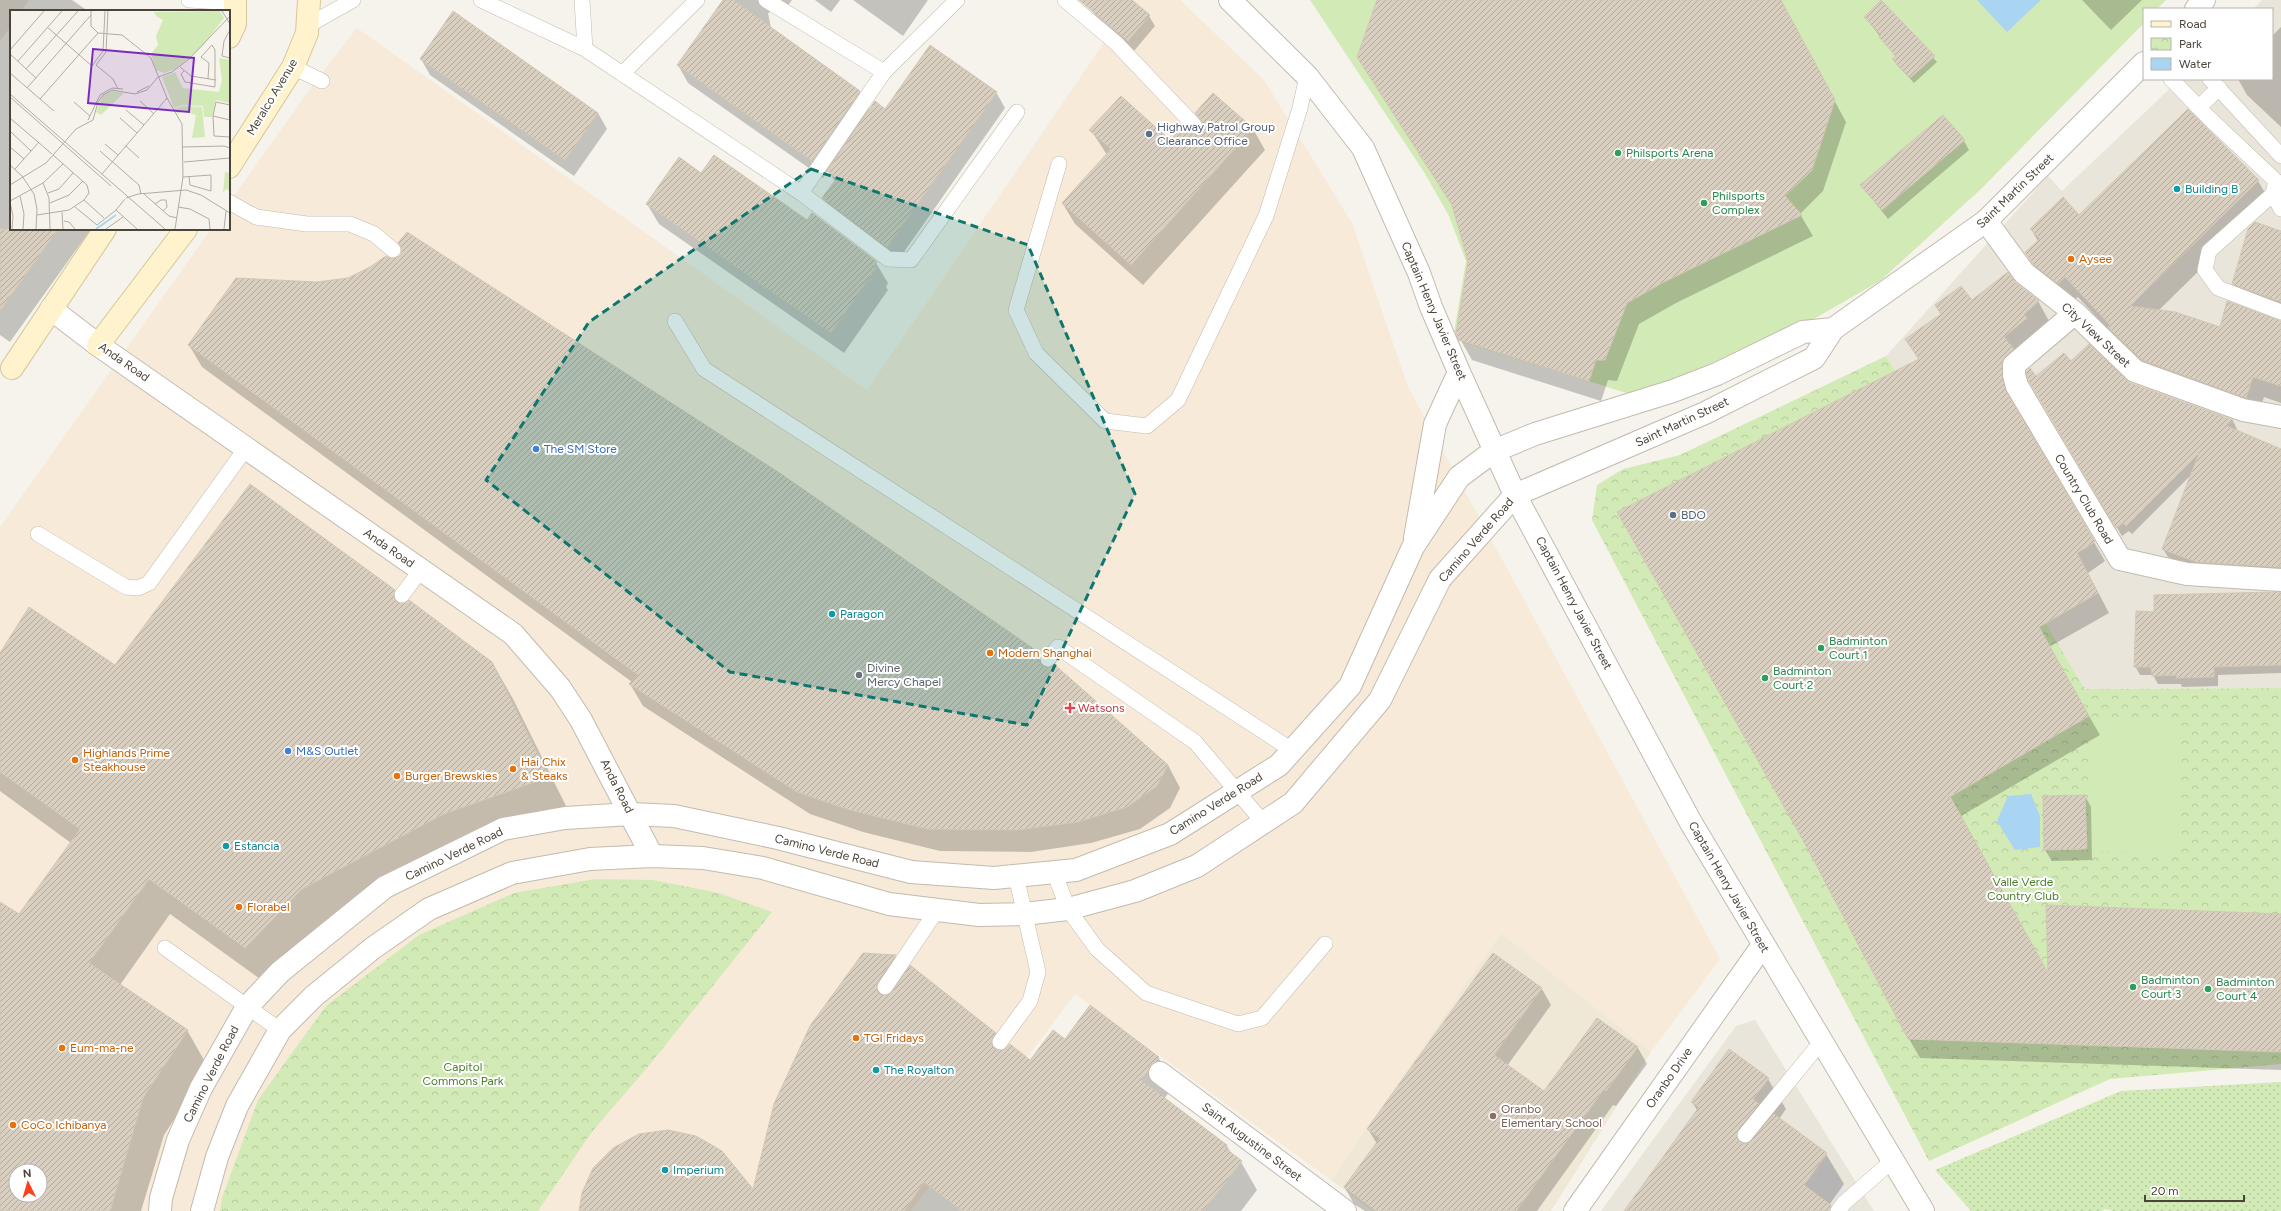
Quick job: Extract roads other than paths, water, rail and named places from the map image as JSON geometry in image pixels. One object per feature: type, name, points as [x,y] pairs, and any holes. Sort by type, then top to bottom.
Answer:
[{"type":"main road","name":"Meralco Avenue","points":[[230,166],[293,67],[307,33],[309,0]]},
{"type":"main road","points":[[230,34],[234,24],[235,1]]},
{"type":"main road","points":[[6,364],[51,309],[104,230]]},
{"type":"main road","points":[[98,345],[185,230]]},
{"type":"street","name":"Captain Henry Javier Street","points":[[1230,0],[1307,76],[1363,148],[1419,272],[1431,307],[1494,452],[1515,495],[1690,821],[1892,1162],[1923,1211]]},
{"type":"street","points":[[2197,8],[2204,0]]},
{"type":"street","name":"Saint Martin Street","points":[[1515,495],[1705,413],[1814,358],[1833,329],[1986,221],[2143,64]]},
{"type":"street","name":"City View Street","points":[[1986,221],[2024,273],[2075,313],[2135,371],[2243,410],[2281,417]]},
{"type":"street","name":"Anda Road","points":[[51,309],[98,345],[513,634],[560,688],[581,720],[652,856]]},
{"type":"street","name":"Country Club Road","points":[[2075,313],[2014,365],[2014,375],[2017,386],[2120,559],[2187,574],[2281,580]]},
{"type":"street","name":"Saint Martin Street","points":[[1494,452],[1534,434],[1681,388],[1724,371],[1804,332],[1833,329]]},
{"type":"street","points":[[1414,548],[1435,424],[1459,372]]},
{"type":"street","name":"Camino Verde Road","points":[[160,1211],[161,1198],[178,1140],[201,1088],[247,1007],[280,972],[385,887],[503,829],[565,818],[631,814],[674,816],[778,838],[911,872],[994,878],[1076,870],[1170,834],[1237,790],[1279,765],[1350,686],[1414,548],[1459,477],[1494,452]]},
{"type":"street","name":"Camino Verde Road","points":[[202,1211],[217,1157],[237,1106],[280,1030],[314,996],[373,948],[430,908],[512,873],[590,859],[652,856],[703,858],[763,868],[889,904],[979,915],[1024,914],[1068,909],[1134,891],[1196,866],[1293,803],[1380,700],[1440,579],[1515,495]]},
{"type":"street","name":"Oranbo Drive","points":[[1575,1211],[1763,945]]},
{"type":"street","name":"Saint Augustine Street","points":[[1160,1074],[1345,1211]]},
{"type":"lane","points":[[189,0],[235,1]]},
{"type":"lane","points":[[307,26],[353,0]]},
{"type":"lane","points":[[481,0],[585,49],[802,193],[888,259],[911,260],[1017,112]]},
{"type":"lane","points":[[582,0],[585,49]]},
{"type":"lane","points":[[622,74],[697,0]]},
{"type":"lane","points":[[766,0],[884,72]]},
{"type":"lane","points":[[802,193],[884,72],[957,0]]},
{"type":"lane","points":[[1065,0],[1116,43],[1194,125]]},
{"type":"lane","points":[[293,67],[322,81]]},
{"type":"lane","points":[[1059,164],[1016,310],[1036,353],[1105,421],[1147,426],[1178,400],[1266,216],[1300,108],[1307,76]]},
{"type":"lane","points":[[2172,80],[2277,183],[2281,209]]},
{"type":"lane","points":[[2199,107],[2215,84],[2281,156]]},
{"type":"lane","points":[[2277,183],[2209,251],[2205,270],[2218,288],[2281,312]]},
{"type":"lane","points":[[230,203],[256,217],[307,224],[350,224],[374,234],[393,250]]},
{"type":"lane","points":[[675,321],[704,369],[1292,750]]},
{"type":"lane","points":[[38,534],[126,587],[138,588],[149,583],[246,448]]},
{"type":"lane","points":[[402,595],[421,570]]},
{"type":"lane","points":[[1048,659],[1058,647],[1195,742],[1263,822]]},
{"type":"lane","points":[[1054,872],[1068,909],[1097,950],[1146,993],[1238,1024],[1262,1018],[1325,944]]},
{"type":"lane","points":[[1000,1042],[1030,1001],[1038,972],[1016,876]]},
{"type":"lane","points":[[885,987],[937,910]]},
{"type":"lane","points":[[165,948],[280,1030]]},
{"type":"lane","points":[[1745,1135],[1821,1042]]},
{"type":"lane","points":[[1838,1211],[1844,1203],[1892,1162]]},
{"type":"water","points":[[1977,0],[2041,0],[2007,32]]},
{"type":"water","points":[[2031,794],[2040,816],[2040,847],[2015,850],[1997,821],[2008,796]]},
{"type":"place","name":"Highway Patrol Group Clearance Office","points":[[1149,134]]},
{"type":"place","name":"Philsports Arena","points":[[1618,153]]},
{"type":"place","name":"Building B","points":[[2177,189]]},
{"type":"place","name":"Philsports Complex","points":[[1704,203]]},
{"type":"place","name":"Aysee","points":[[2071,259]]},
{"type":"place","name":"The SM Store","points":[[536,449]]},
{"type":"place","name":"BDO","points":[[1673,515]]},
{"type":"place","name":"Paragon","points":[[832,614]]},
{"type":"place","name":"Badminton Court 1","points":[[1821,648]]},
{"type":"place","name":"Modern Shanghai","points":[[990,653]]},
{"type":"place","name":"Divine Mercy Chapel","points":[[859,675]]},
{"type":"place","name":"Badminton Court 2","points":[[1765,678]]},
{"type":"place","name":"Watsons","points":[[1070,708]]},
{"type":"place","name":"M&S Outlet","points":[[288,751]]},
{"type":"place","name":"Highlands Prime Steakhouse","points":[[75,760]]},
{"type":"place","name":"Hai Chix & Steaks","points":[[513,769]]},
{"type":"place","name":"Burger Brewskies","points":[[397,776]]},
{"type":"place","name":"Estancia","points":[[226,846]]},
{"type":"place","name":"Florabel","points":[[239,907]]},
{"type":"place","name":"Badminton Court 3","points":[[2133,987]]},
{"type":"place","name":"Badminton Court 4","points":[[2208,989]]},
{"type":"place","name":"TGI Fridays","points":[[856,1038]]},
{"type":"place","name":"Eum-ma-ne","points":[[62,1048]]},
{"type":"place","name":"The Royalton","points":[[876,1070]]},
{"type":"place","name":"Oranbo Elementary School","points":[[1493,1116]]},
{"type":"place","name":"CoCo Ichibanya","points":[[13,1125]]},
{"type":"place","name":"Imperium","points":[[665,1170]]},
{"type":"park label","name":"Valle Verde Country Club","points":[[2023,889]]},
{"type":"park label","name":"Capitol Commons Park","points":[[463,1074]]}]
